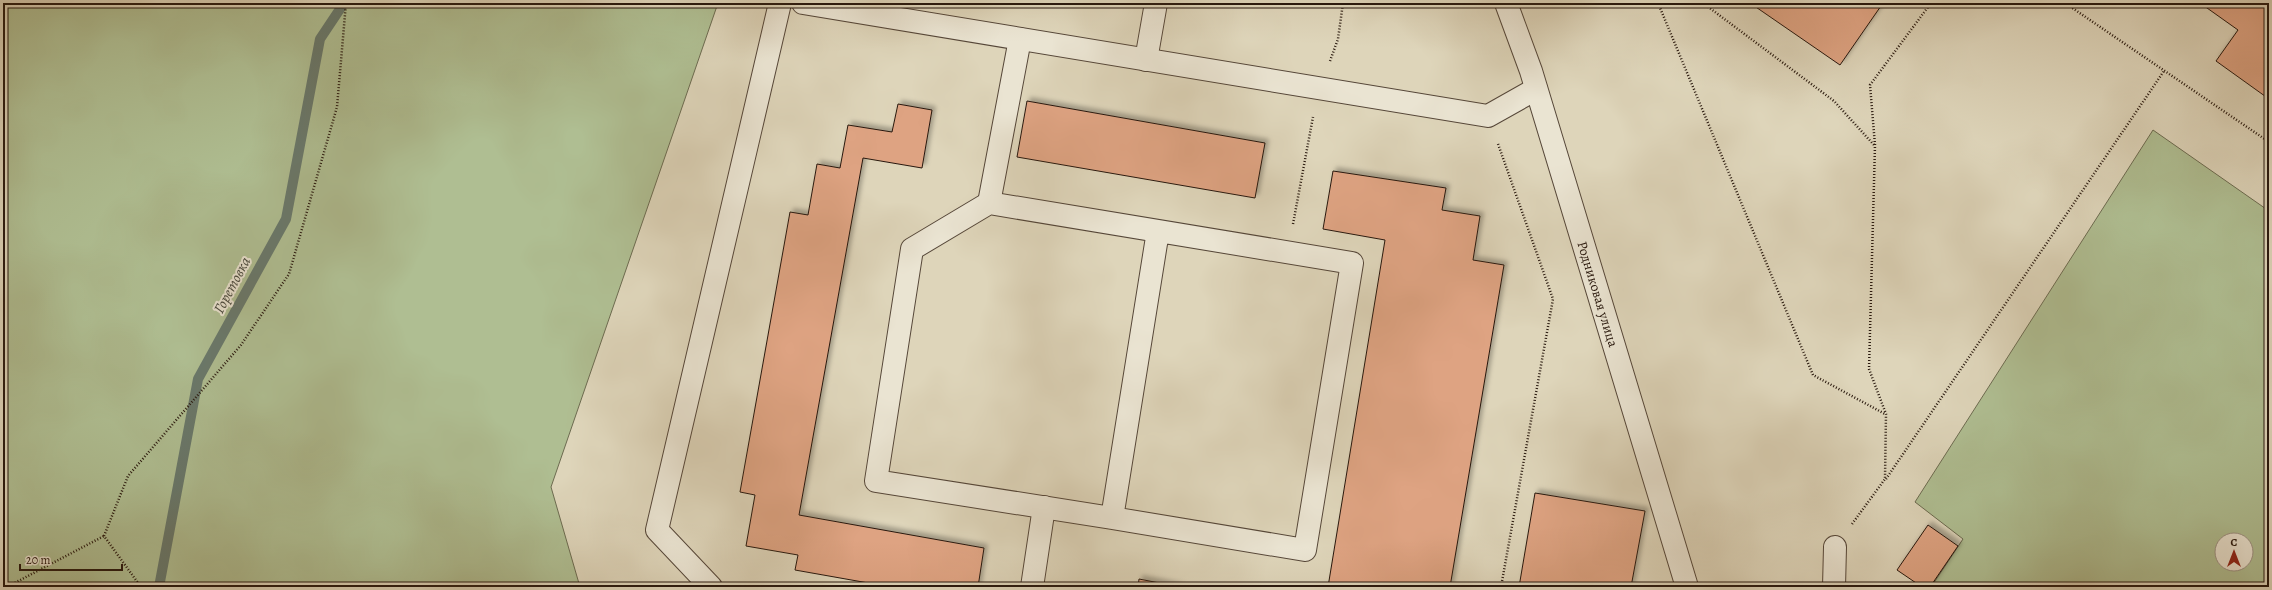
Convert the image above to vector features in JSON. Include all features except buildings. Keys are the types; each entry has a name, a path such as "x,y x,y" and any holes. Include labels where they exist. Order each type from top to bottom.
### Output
{"street":[{"path":"711,587 657,530 780,3"},
{"path":"803,3 1488,116 1536,89"},
{"path":"1146,60 1156,3"},
{"name":"Родниковая улица","path":"1506,3 1536,89 1687,587"},
{"path":"990,203 1020,39"},
{"path":"990,203 1352,262 1305,550 876,481 912,249 990,203"},
{"path":"1112,518 1158,231"},
{"path":"1032,587 1044,507"},
{"path":"1834,587 1835,547"}],"path":[{"path":"7,587 104,536 128,476 241,345 289,274 337,107 346,3"},
{"path":"1288,252 1319,88 1338,39 1343,3"},
{"path":"1658,3 1812,375 1886,414"},
{"path":"1703,3 1834,101 1875,145"},
{"path":"1885,480 1886,414 1869,369 1875,145 1870,85 1930,3"},
{"path":"2065,3 2269,142"},
{"path":"1835,547 1885,480 2164,71"},
{"path":"1488,116 1553,299 1501,587"},
{"path":"104,536 141,587"}],"green space":[{"path":"3,3 718,3 551,487 580,587 182,587 168,583 166,587 3,587"},
{"path":"2153,130 2269,211 2269,587 1931,587 1963,539 1915,502"}],"waterway":[{"name":"Горетовка","path":"159,587 198,379 286,219 320,39 344,3"}]}
